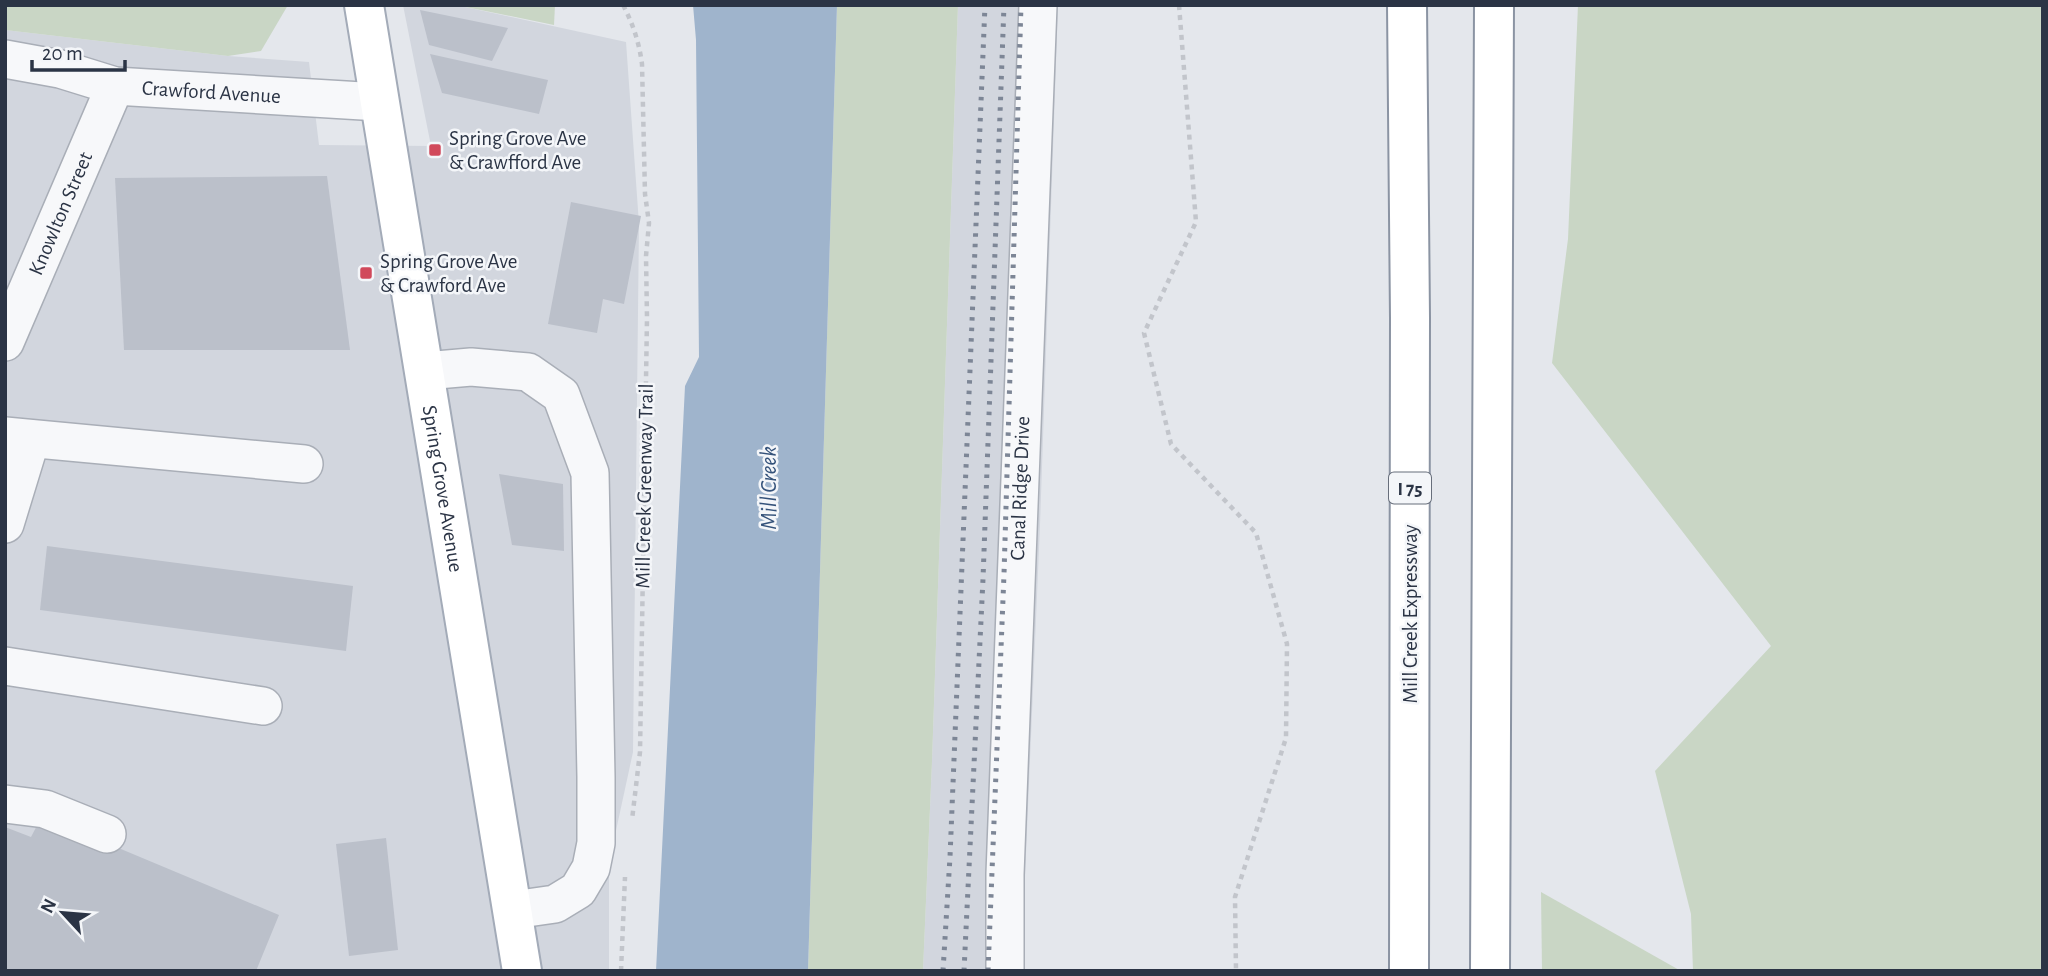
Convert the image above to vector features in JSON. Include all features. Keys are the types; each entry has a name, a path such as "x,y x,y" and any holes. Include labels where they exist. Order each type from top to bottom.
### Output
{"main road":[{"name":"Spring Grove Avenue","path":"363,5 522,971"},
{"name":"Mill Creek Expressway","path":"1407,5 1410,318 1409,971"},
{"path":"1490,971 1494,5"}],"street":[{"name":"Canal Ridge Drive","path":"1004,971 1004,874 1038,5"},
{"name":"Crawford Avenue","path":"5,58 60,69 115,86 379,103"},
{"name":"Knowlton Street","path":"5,342 115,86"},
{"path":"425,371 471,366 528,372 561,395 590,473 596,843 591,868 578,890 555,904 513,910"},
{"path":"5,524 18,438 304,464"},
{"path":"5,666 263,706"},
{"path":"5,804 45,809 107,834"}],"path":[{"name":"Mill Creek Greenway Trail","path":"623,5 637,37 642,64 645,194 649,223 646,256 640,752 632,824"},
{"path":"1179,5 1195,222 1144,333 1171,444 1256,533 1287,644 1286,738 1235,897 1236,971"},
{"path":"621,971 627,865"}],"shaded area":[{"path":"403,5 456,5 626,42 639,224 633,752 609,863 609,971 5,971 5,30 228,56 309,62 319,145 431,146"},
{"path":"958,5 1058,5 1021,971 923,971"}],"green space":[{"path":"5,5 288,5 261,51 228,56 5,30"},
{"path":"456,5 555,5 554,25"},
{"path":"837,5 958,5 923,971 808,971"},
{"path":"1578,5 2043,5 2043,971 1693,971 1691,914 1655,771 1771,646 1552,363 1568,239"},
{"path":"1541,892 1681,971 1542,971"}],"water":[{"name":"Mill Creek","path":"693,5 837,5 808,971 656,971 685,386 699,357 696,40"}],"building":[{"path":"420,10 508,28 492,61 429,45"},
{"path":"430,54 548,80 539,114 442,93"},
{"path":"327,176 350,350 124,350 115,178"},
{"path":"571,202 641,216 624,304 603,299 597,333 548,324"},
{"path":"499,474 563,484 564,551 512,545"},
{"path":"47,546 353,586 346,651 40,610"},
{"path":"42,816 279,915 256,971 5,971 5,827 31,837"},
{"path":"386,838 398,950 349,956 336,844"}],"railway":[{"path":"943,971 985,5"},
{"path":"964,971 983,579 1004,5"},
{"path":"988,971 1004,574 1021,5"}],"place":[{"name":"Spring Grove Ave & Crawfford Ave","path":"435,150"},
{"name":"Spring Grove Ave & Crawford Ave","path":"366,273"}]}
